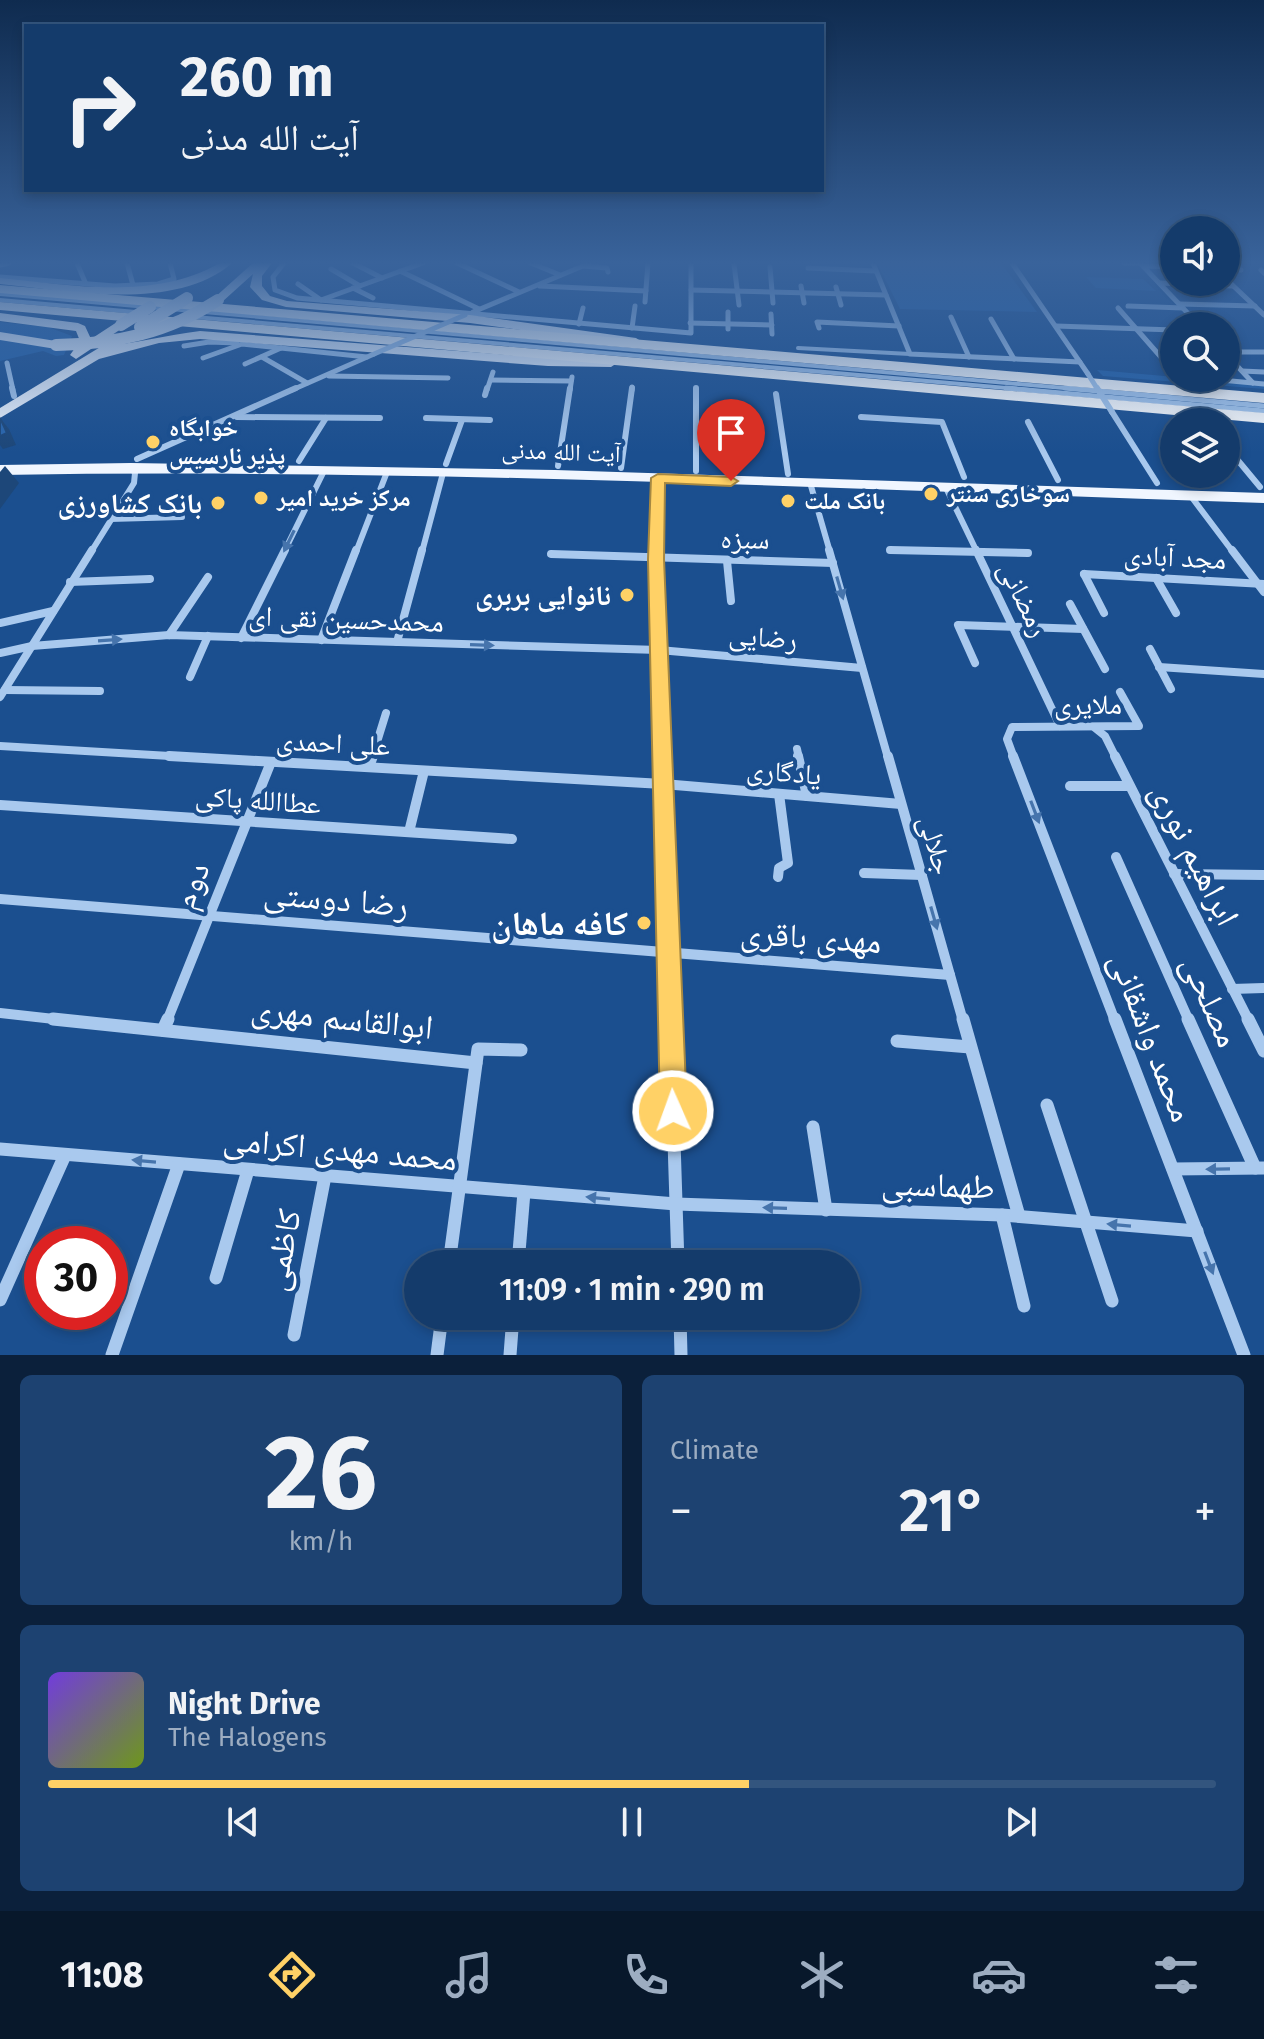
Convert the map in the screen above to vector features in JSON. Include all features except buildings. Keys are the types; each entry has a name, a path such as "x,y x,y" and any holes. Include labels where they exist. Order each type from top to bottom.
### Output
{"highway":[{"path":"220,326 1264,418"},
{"path":"415,326 1264,398"}],"main road":[{"path":"75,326 81,329 86,341 75,357"},
{"path":"0,405 119,326"},
{"path":"0,414 141,326"},
{"path":"0,336 56,345 89,345 138,337 170,326"},
{"path":"520,326 644,344"},
{"path":"95,356 159,339 200,335 548,362 621,363"},
{"name":"آیت الله مدنی","path":"0,458 387,472 558,466 1058,480 1160,489 1190,495 1263,491"},
{"name":"آیت الله مدنی","path":"0,470 299,461 811,486 947,490 1263,491"},
{"path":"0,478 50,468"}],"street":[{"path":"2,694 134,483 134,464 307,383 439,326"},
{"path":"609,326 691,333 690,326"},
{"path":"772,326 772,334"},
{"path":"899,326 910,354 1080,362"},
{"path":"955,326 969,357"},
{"path":"995,326 1014,359"},
{"path":"1056,326 1160,489"},
{"path":"1062,326 1160,330"},
{"path":"1133,326 1160,354"},
{"path":"184,346 209,342 371,355"},
{"path":"203,358 242,344"},
{"path":"245,364 282,348"},
{"path":"1240,353 1264,352"},
{"path":"262,357 307,383"},
{"path":"7,363 14,396"},
{"path":"1240,369 1264,372"},
{"path":"1240,369 1254,383"},
{"path":"485,395 493,372"},
{"path":"324,376 448,378"},
{"path":"491,380 572,379 558,466"},
{"path":"1240,382 1264,384"},
{"path":"621,468 632,387"},
{"path":"696,388 696,471"},
{"path":"776,394 788,474"},
{"path":"232,417 380,418"},
{"path":"861,417 942,422 964,477"},
{"path":"299,461 326,418"},
{"path":"426,418 490,420"},
{"path":"397,642 445,468 462,420"},
{"path":"1028,422 1058,480"},
{"path":"1240,463 1263,491"},
{"path":"241,638 324,471"},
{"path":"321,640 387,472"},
{"path":"658,478 656,559 678,1250"},
{"name":"جلالی","path":"811,486 1019,1216"},
{"name":"رمضانی","path":"947,490 1060,726"},
{"path":"1190,495 1261,584 1264,592"},
{"path":"110,519 182,517"},
{"path":"890,550 1028,553"},
{"name":"سبزه","path":"551,554 833,563"},
{"path":"727,561 731,601"},
{"name":"مجد آبادی","path":"1104,613 1084,574 1261,584"},
{"path":"169,635 208,577"},
{"path":"1156,578 1176,613"},
{"path":"70,582 150,579"},
{"path":"1070,604 1105,669"},
{"path":"0,623 53,611"},
{"path":"975,663 958,625 1083,629"},
{"name":"محمدحسین نقی ای","path":"0,653 32,646 169,635 659,650"},
{"path":"190,677 208,636"},
{"path":"1150,649 1171,689"},
{"name":"رضایی","path":"659,650 862,668"},
{"path":"1159,667 1264,674"},
{"path":"2,694 100,691"},
{"name":"ملایری","path":"1007,739 1012,727 1139,726 1120,692"},
{"path":"369,767 386,713"},
{"name":"ابراهیم نوری","path":"1094,728 1105,736 1264,1051"},
{"name":"محمد واشقانی","path":"1007,739 1244,1355"},
{"name":"علی احمدی","path":"0,746 663,784"},
{"path":"797,749 807,796"},
{"name":"دوم","path":"163,1030 271,762"},
{"path":"409,832 424,771"},
{"name":"یادگاری","path":"663,784 901,804"},
{"path":"1070,786 1129,786"},
{"path":"778,877 779,868 788,863 779,794"},
{"name":"عطاالله پاکی","path":"0,805 512,839"},
{"name":"مصلحی","path":"1116,857 1260,1168"},
{"path":"864,873 922,875"},
{"path":"1174,874 1264,875"},
{"name":"رضا دوستی","path":"0,899 668,955"},
{"name":"مهدی باقری","path":"668,955 950,975"},
{"path":"1232,989 1264,988"},
{"name":"ابوالقاسم مهری","path":"0,1013 476,1063"},
{"path":"897,1041 970,1047"},
{"path":"451,1250 478,1049 521,1050"},
{"path":"1047,1105 1112,1301"},
{"path":"813,1127 826,1210"},
{"name":"محمد مهدی اکرامی","path":"0,1149 676,1204"},
{"path":"0,1300 65,1155"},
{"path":"112,1355 179,1164"},
{"path":"1173,1169 1260,1168"},
{"path":"216,1278 248,1170"},
{"name":"کاظمی","path":"294,1335 325,1176"},
{"path":"519,1250 524,1192"},
{"name":"طهماسبی","path":"676,1204 1002,1215 1197,1231"},
{"path":"1002,1215 1024,1306"},
{"path":"437,1355 440,1330"},
{"path":"510,1355 512,1330"},
{"path":"680,1330 681,1355"}],"lane":[{"path":"357,326 1264,408"},
{"path":"798,348 910,354"}],"shaded area":[{"path":"0,326 48,327 72,336 64,355 56,356 43,351 0,361"},
{"path":"1097,370 1160,376 1160,381 1103,376"},
{"path":"1240,383 1264,385 1264,389 1240,387"}],"place":[{"name":"خوابگاه پذیر نارسیس","path":"153,442"},
{"name":"سوخاری سنتر","path":"931,494"},
{"name":"مرکز خرید امیر","path":"261,498"},
{"name":"بانک ملت","path":"788,501"},
{"name":"بانک کشاورزی","path":"218,503"},
{"name":"نانوایی بربری","path":"627,595"},
{"name":"کافه ماهان","path":"644,923"}],"route":[{"path":"673,1111 656,559 658,478 731,481"}]}
